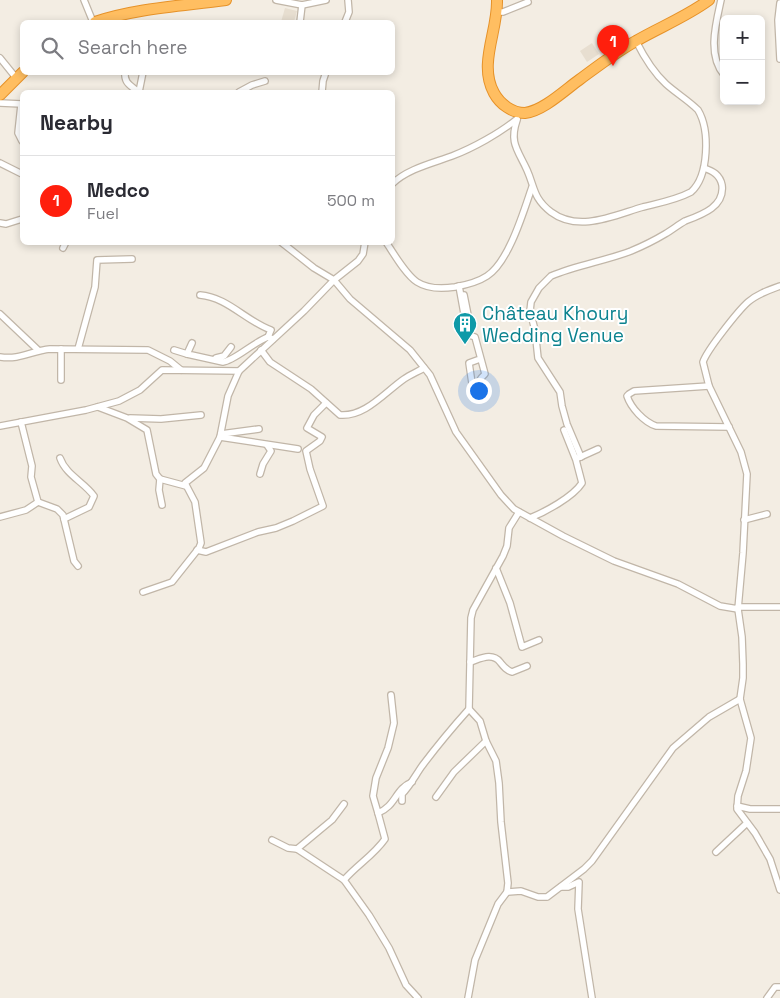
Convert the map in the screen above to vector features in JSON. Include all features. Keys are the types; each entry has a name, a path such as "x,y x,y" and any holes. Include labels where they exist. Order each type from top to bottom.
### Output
{"highway":[{"path":"102,20 156,9 226,0"},
{"path":"496,0 497,12 488,56 489,80 498,100 518,116 541,106 636,41 691,12 709,0"},
{"path":"0,95 20,76"}],"street":[{"path":"84,0 93,20"},
{"path":"276,0 302,5 326,0"},
{"path":"346,20 349,12 348,0"},
{"path":"720,0 715,22 714,43 716,58 720,67"},
{"path":"497,12 504,12 528,2"},
{"path":"780,3 778,20 780,58"},
{"path":"300,20 302,5"},
{"path":"518,116 513,130 514,144 538,199 556,215 575,222 605,219 691,192 698,184 704,168 706,139 701,114 655,72 645,60 636,41"},
{"path":"0,58 20,76"},
{"path":"125,75 126,83 135,90"},
{"path":"138,90 141,75"},
{"path":"322,90 325,75"},
{"path":"243,90 265,81"},
{"path":"0,102 20,104"},
{"path":"395,182 481,141 518,116"},
{"path":"20,118 18,133 20,137"},
{"path":"0,163 20,173"},
{"path":"530,518 541,513 580,486 583,479 579,458 562,406 560,392 537,353 535,330 530,311 531,302 543,282 551,276 631,251 714,207 722,195 721,180 714,172 704,168"},
{"path":"388,245 416,282 431,287 447,288 469,284 488,276 500,261 524,214 532,187"},
{"path":"0,223 6,224 20,220"},
{"path":"285,245 314,268 334,280 350,299 410,350 430,375 460,438 502,495 518,512 614,561 678,584 720,606 738,608 780,607"},
{"path":"143,592 169,584 201,543 194,502 186,486 186,481 204,468 221,436 228,396 239,370 334,280 358,261 363,254 364,245"},
{"path":"78,349 96,287 97,260 132,259"},
{"path":"469,284 462,290 470,325"},
{"path":"459,286 467,330 469,335 475,337 485,374 480,378 473,390 469,363 480,359"},
{"path":"780,286 747,303 710,347 703,362 708,386 741,452 746,472 738,608 743,664 740,698 751,738 746,771 738,796 737,806 738,811 770,859 780,890"},
{"path":"200,295 217,299 260,326 271,330 271,338"},
{"path":"0,314 38,350"},
{"path":"174,350 228,361 257,342 271,338"},
{"path":"187,354 192,343"},
{"path":"216,360 216,358 224,356 231,347"},
{"path":"61,349 61,380"},
{"path":"0,357 16,358 26,356 38,350 148,350 170,361 183,371"},
{"path":"261,350 270,362 301,382 340,415 354,414 363,410 404,379 424,368"},
{"path":"0,426 119,401 140,390 162,370 239,370"},
{"path":"708,386 634,391 627,396 633,407 649,423 656,426 729,428"},
{"path":"197,550 206,552 235,542 258,532 293,521 323,506 307,461 306,451 320,441 322,437 307,428 314,415 326,403"},
{"path":"97,407 127,418 147,430 156,474 160,479 186,486"},
{"path":"127,418 174,418 201,415"},
{"path":"21,422 32,466 32,477 38,502"},
{"path":"221,436 259,429"},
{"path":"564,430 579,458"},
{"path":"221,436 298,449"},
{"path":"260,474 263,464 271,451 267,445"},
{"path":"579,458 598,450"},
{"path":"60,458 64,467 94,496 89,507 64,519"},
{"path":"160,479 159,490 162,505"},
{"path":"0,516 26,510 38,502"},
{"path":"38,502 63,514 74,561 78,566"},
{"path":"402,801 402,794 448,731 469,709 472,614 507,546 510,528 518,512"},
{"path":"744,520 767,514"},
{"path":"496,568 510,603 522,647 539,640"},
{"path":"470,662 492,656 497,658 506,670 512,672 527,666"},
{"path":"344,880 356,867 376,851 385,839 373,796 376,778 388,748 394,723 391,695"},
{"path":"507,892 521,891 544,897 549,896 561,887 592,861 673,748 709,717 740,698"},
{"path":"468,998 475,960 498,904 507,892 508,883 496,761 486,741 480,721 469,709"},
{"path":"436,797 454,772 486,741"},
{"path":"378,812 387,809 400,790 412,782"},
{"path":"297,849 332,820 344,804"},
{"path":"737,806 750,809 780,810"},
{"path":"716,852 747,822"},
{"path":"272,840 288,848 297,849 344,880 369,915 389,948 406,985 418,998"},
{"path":"561,887 579,882 578,908 592,998"},
{"path":"767,998 775,988 780,987"}],"shaded area":[{"path":"285,8 297,11 295,20 282,20"},
{"path":"592,43 599,54 587,62 580,51"}],"place":[{"name":"Medco","path":"613,66"},
{"name":"Château Khoury Wedding Venue","path":"465,345"}]}
